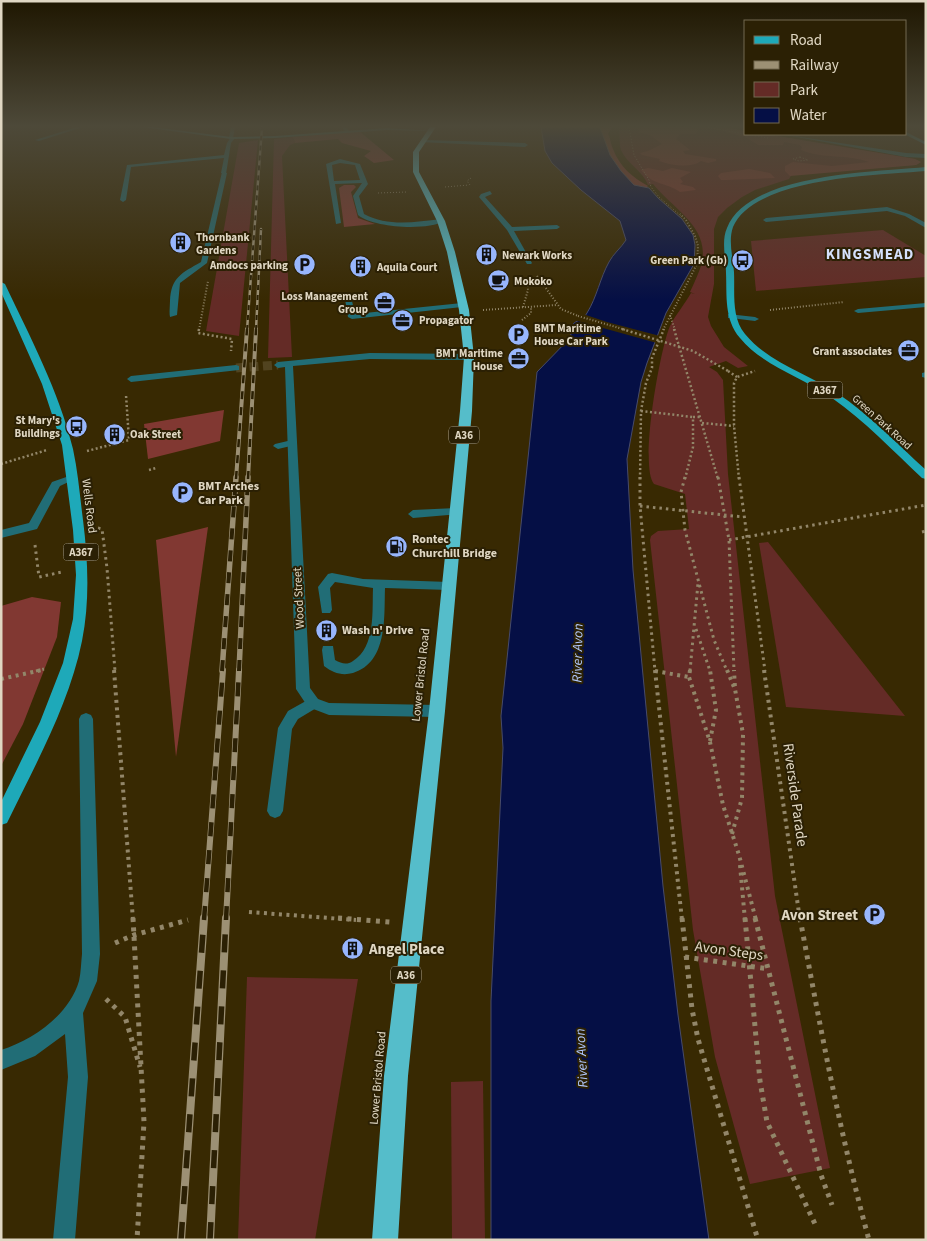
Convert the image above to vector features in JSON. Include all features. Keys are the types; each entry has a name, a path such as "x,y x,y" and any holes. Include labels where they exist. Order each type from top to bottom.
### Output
{"highway":[{"name":"Lower Bristol Road","path":"384,1240 396,1076 437,711 466,410 469,357 463,308 451,252 441,221 423,185"}],"main road":[{"path":"731,316 728,244 730,227 736,216 752,203 773,192 799,185"},
{"name":"Wells Road","path":"1,284 41,372 67,444 82,567 80,609 70,662 40,738 1,818"},
{"name":"Green Park Road","path":"731,316 736,328 752,345 773,362 814,383 849,406 926,476"}],"street":[{"path":"123,200 126,185"},
{"path":"173,315 175,283 180,277 204,263 221,185"},
{"path":"332,185 338,223"},
{"path":"364,185 356,196 361,215 366,219 390,225 441,221"},
{"path":"490,193 482,197 510,229 529,263"},
{"path":"766,220 887,209 902,213 926,226"},
{"path":"774,213 781,218"},
{"path":"510,229 558,227"},
{"path":"348,301 352,317 463,308"},
{"path":"858,312 926,305"},
{"path":"731,316 755,319"},
{"name":"Wood Street","path":"313,703 303,689 292,444 284,365 370,356 469,357"},
{"path":"131,379 233,368"},
{"path":"278,446 292,444"},
{"path":"1,534 34,526 56,484 72,478"},
{"path":"413,514 456,512"},
{"path":"326,610 324,587 332,577 362,583 449,586"},
{"path":"328,650 329,662 336,668 344,670 355,667 365,661 374,644 379,583"},
{"path":"275,810 285,728 294,715 313,703 329,709 437,711"},
{"path":"1,1060 16,1056 51,1036 74,1010 88,982 91,954 86,719"},
{"path":"64,1240 78,1077 74,1010"}],"path":[{"path":"650,185 659,197 686,220 698,246 697,264 670,314 652,358 652,368 646,383 641,411 640,506 655,671 685,957 698,1039 758,1240"},
{"path":"448,187 452,186"},
{"path":"372,192 384,194 410,192"},
{"path":"205,259 212,261 198,333 232,339 233,368"},
{"path":"408,268 431,271"},
{"path":"523,308 528,290 526,272"},
{"path":"535,273 561,309 578,316 685,347 715,361 737,377 762,368"},
{"path":"463,308 557,306"},
{"path":"522,320 530,313 531,307"},
{"path":"670,314 716,469 726,515 729,540 734,689 743,734 742,798 732,834"},
{"name":"Riverside Parade","path":"737,377 734,383 734,426 743,518 798,903 817,1010 856,1192 869,1240"},
{"path":"93,449 129,440 125,386 131,379"},
{"path":"641,411 700,417"},
{"path":"692,417 693,447 681,492 685,511 685,530 714,640 734,689"},
{"path":"702,423 734,426"},
{"path":"1,464 67,444"},
{"path":"148,470 156,468"},
{"path":"640,506 743,518"},
{"path":"729,540 926,506"},
{"path":"78,523 102,529 134,935 144,1122 137,1240"},
{"path":"34,526 39,577 82,567"},
{"path":"698,583 689,677 710,742 724,806 769,969 821,1175 832,1206"},
{"path":"695,628 710,669 716,710 710,742"},
{"path":"655,671 689,677"},
{"path":"1,679 32,672"},
{"path":"739,855 751,966 760,1081 768,1122 815,1224"},
{"path":"249,912 393,922"},
{"path":"91,954 134,935 188,920"},
{"name":"Avon Steps","path":"685,957 769,969"},
{"path":"88,982 125,1017 141,1073"}],"green space":[{"path":"232,185 254,185 239,336 206,331"},
{"path":"273,185 283,185 292,357 268,358"},
{"path":"654,185 771,185 742,197 718,217 714,229 714,284 708,317 711,326 724,347 748,366 738,368 726,361 709,367 717,372 723,380 728,474 775,896 830,1168 750,1184 715,1057 693,930 650,540 651,536 658,531 689,529 685,494 654,484 650,473 650,433 661,358 666,339 675,317 691,293 695,294 690,292 701,266 703,253 701,241 689,220"},
{"path":"883,230 926,256 926,277 756,291 751,241"},
{"path":"768,542 905,716 786,707 759,543"},
{"path":"247,977 358,979 315,1240 238,1240"},
{"path":"483,1081 485,1240 452,1240 451,1082"}],"shaded area":[{"path":"344,185 354,185 356,187 351,192 358,218 375,224 344,227 339,188"},
{"path":"631,185 648,186 645,189 634,188"},
{"path":"665,185 684,185 693,187 696,190 680,192"},
{"path":"224,410 220,441 148,459 144,424"},
{"path":"208,527 176,757 156,540"},
{"path":"32,597 61,602 57,637 23,724 1,766 1,606"}],"water":[{"name":"River Avon","path":"576,185 634,185 649,188 682,219 693,235 695,245 694,264 666,313 647,363 641,382 627,459 633,570 663,886 678,1015 709,1240 491,1240 491,1001 503,748 501,716 537,372 571,337 573,324 587,313 609,262 626,240 620,221"}],"pier":[{"path":"583,314 660,336 657,343 574,320"}],"tunnel":[{"path":"236,368 278,365"}],"railway":[{"path":"247,330 258,185"},
{"path":"256,330 261,229"},
{"path":"236,479 247,329"},
{"path":"248,479 256,329"},
{"path":"222,671 236,477"},
{"path":"239,671 248,477"},
{"path":"204,920 223,670"},
{"path":"226,920 239,670"},
{"path":"181,1240 204,918"},
{"path":"210,1240 226,918"}],"place":[{"name":"Thornbank Gardens","path":"180,243"},
{"name":"Newark Works","path":"486,255"},
{"name":"Green Park (Gb)","path":"743,260"},
{"name":"Amdocs parking","path":"304,265"},
{"name":"Aquila Court","path":"361,267"},
{"name":"Mokoko","path":"498,281"},
{"name":"Loss Management Group","path":"384,302"},
{"name":"Propagator","path":"403,320"},
{"name":"BMT Maritime House Car Park","path":"518,334"},
{"name":"Grant associates","path":"908,351"},
{"name":"BMT Maritime House","path":"519,359"},
{"name":"St Mary's Buildings","path":"76,426"},
{"name":"Oak Street","path":"114,434"},
{"name":"BMT Arches Car Park","path":"182,493"},
{"name":"Rontec Churchill Bridge","path":"396,546"},
{"name":"Wash n' Drive","path":"326,630"},
{"name":"Avon Street","path":"874,915"},
{"name":"Angel Place","path":"353,949"}],"district":[{"name":"KINGSMEAD","path":"870,254"}]}
